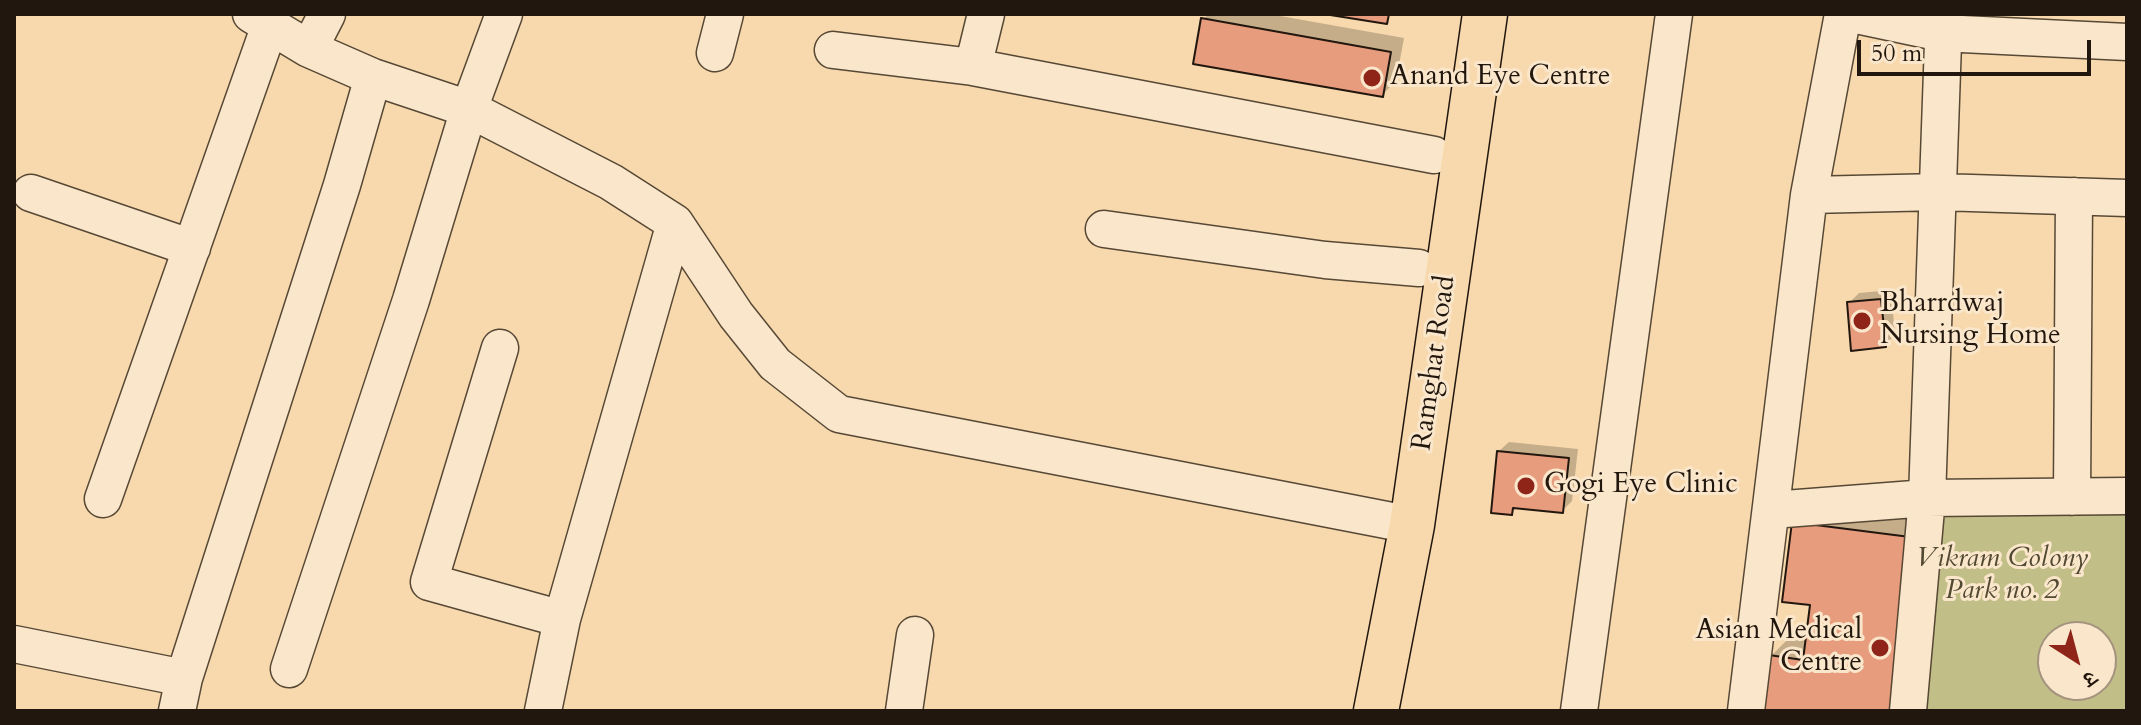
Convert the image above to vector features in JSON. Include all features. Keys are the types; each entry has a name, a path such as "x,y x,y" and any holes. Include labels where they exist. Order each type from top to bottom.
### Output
{"main road":[{"name":"Ramghat Road","path":"1376,711 1419,268 1457,14"},
{"name":"Ramghat Road","path":"1350,711 1396,522 1485,14"}],"street":[{"path":"309,49 327,14"},
{"path":"289,669 411,300 469,109 504,14"},
{"path":"715,53 725,14"},
{"path":"973,67 986,14"},
{"path":"1579,711 1674,14"},
{"path":"1746,711 1809,195 1843,14"},
{"path":"1851,14 2127,42"},
{"path":"103,499 192,248 261,20 309,49 373,77 469,109 611,182 675,223 736,315 775,364 839,414 1396,522"},
{"path":"1908,711 1927,498 1940,192 1943,23"},
{"path":"833,50 973,67 1434,155"},
{"path":"14,644 180,695 342,185 373,77"},
{"path":"1809,195 1940,192 2127,198"},
{"path":"31,193 192,248"},
{"path":"2072,497 2074,196"},
{"path":"543,711 562,619 675,223"},
{"path":"1104,229 1325,260 1419,268"},
{"path":"500,348 429,582 562,619"},
{"path":"1772,510 1927,498 2127,496"},
{"path":"904,711 915,635"}],"green space":[{"name":"Vikram Colony Park no. 2","path":"2127,496 2127,711 1917,711 1927,498"}],"building":[{"path":"1324,14 1389,14 1387,24"},
{"path":"1201,18 1391,52 1383,97 1193,64"},
{"path":"1881,299 1886,347 1851,351 1847,302"},
{"path":"1497,451 1569,458 1563,513 1513,508 1512,515 1491,513"},
{"path":"1792,522 1918,538 1896,711 1762,711 1769,655 1803,660 1810,605 1782,602"}],"place":[{"name":"Anand Eye Centre","path":"1372,78"},
{"name":"Bharrdwaj Nursing Home","path":"1862,321"},
{"name":"Gogi Eye Clinic","path":"1526,486"},
{"name":"Asian Medical Centre","path":"1880,648"}]}
